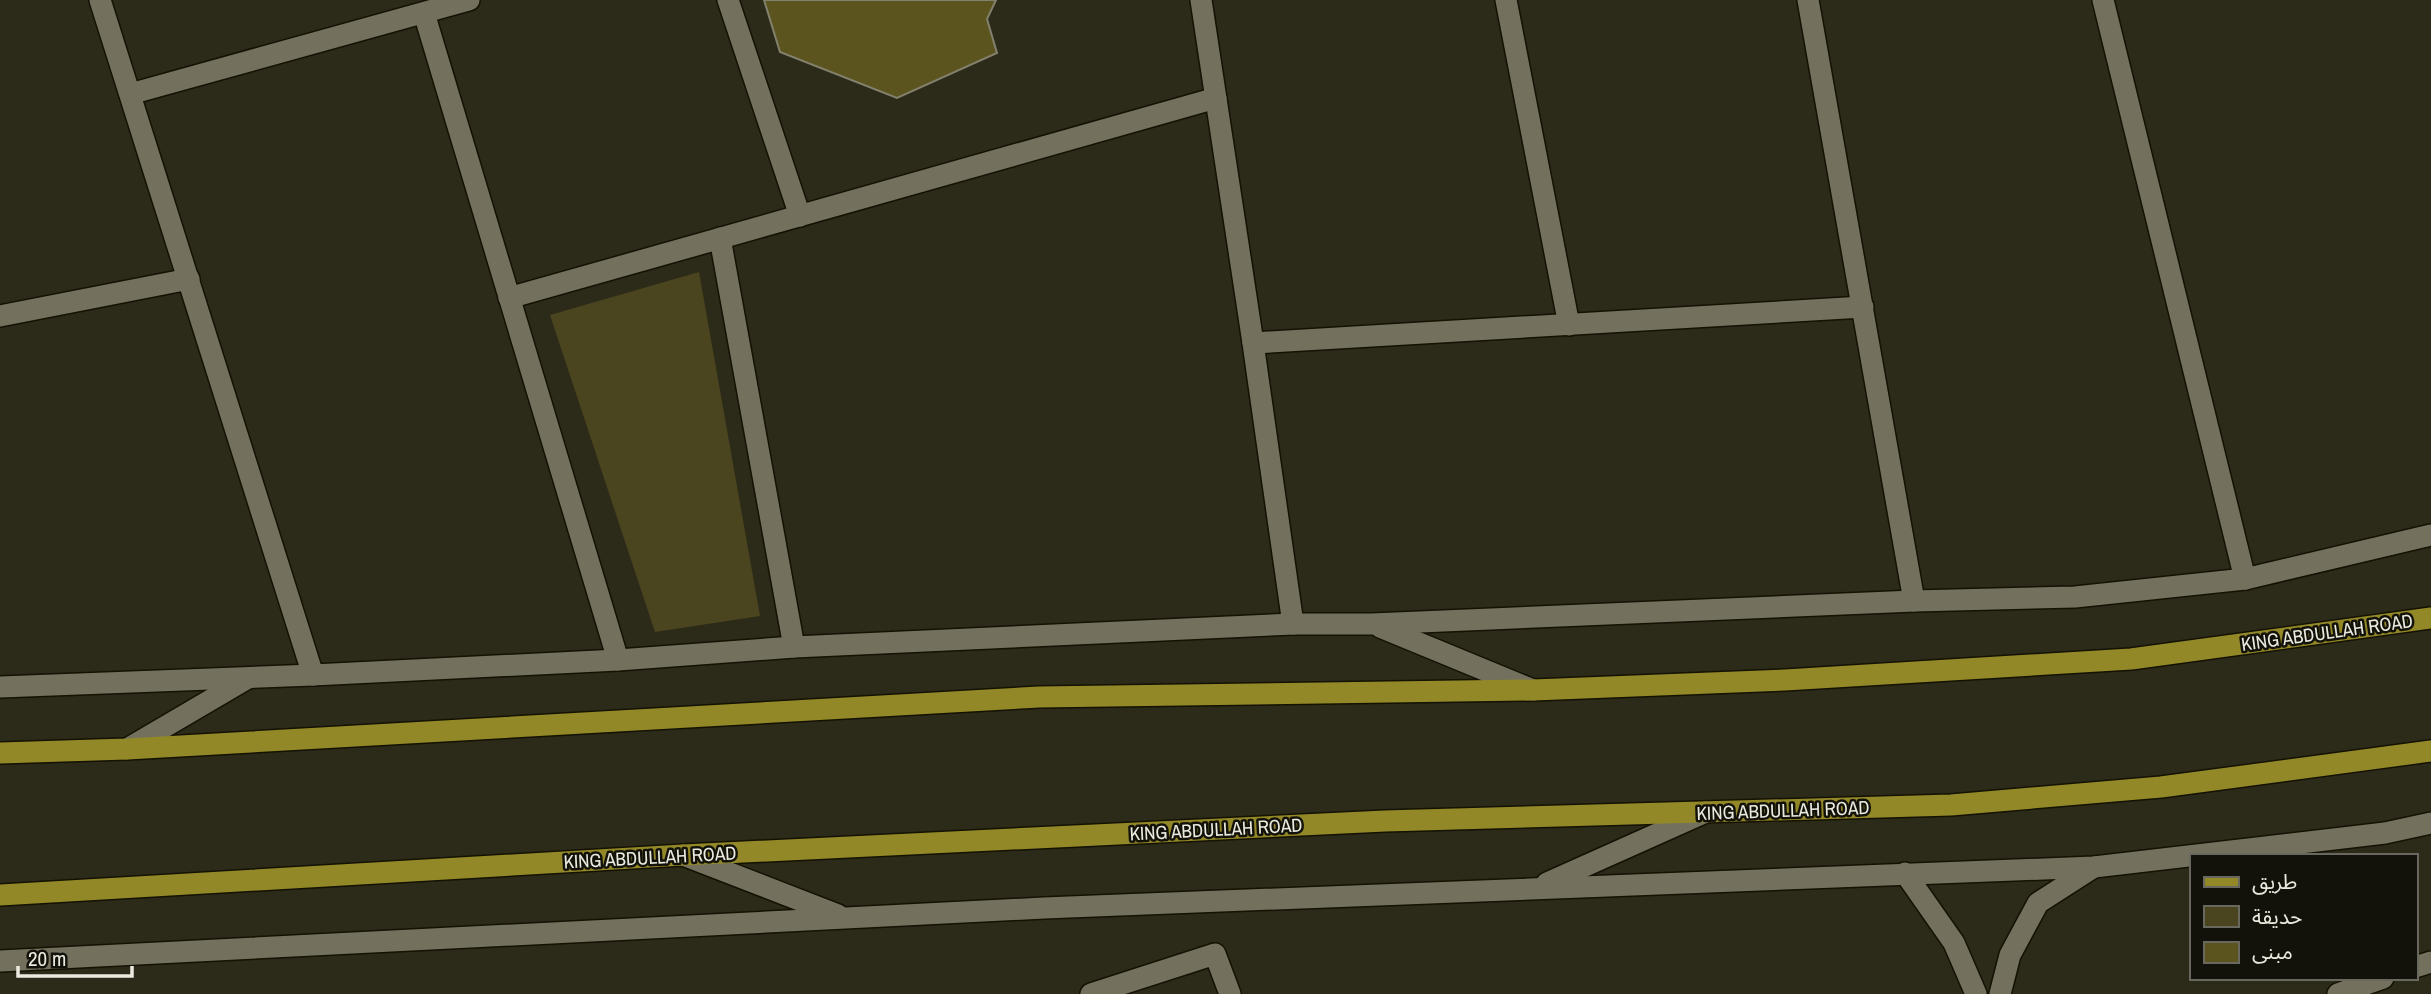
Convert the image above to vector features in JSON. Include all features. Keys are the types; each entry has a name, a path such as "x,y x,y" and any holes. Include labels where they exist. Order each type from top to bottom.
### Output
{"main road":[{"name":"KING ABDULLAH ROAD","path":"0,753 127,749 1039,697 1533,690 1785,680 2131,659 2431,618"},
{"name":"KING ABDULLAH ROAD","path":"0,895 683,855 1385,821 1964,804 2161,787 2431,751"}],"street":[{"path":"100,0 313,676"},
{"path":"130,94 469,0"},
{"path":"728,0 800,216"},
{"path":"1202,0 1293,624"},
{"path":"1506,0 1569,325"},
{"path":"1808,0 1913,601"},
{"path":"2103,0 2245,579"},
{"path":"424,12 618,660"},
{"path":"509,298 1216,98"},
{"path":"720,238 794,647"},
{"path":"0,316 189,279"},
{"path":"1254,343 1863,307"},
{"path":"0,687 313,676 618,660 794,647 1293,624 1372,624 1913,601 2075,597 2245,579 2431,535"},
{"path":"1372,624 1533,690"},
{"path":"127,749 250,677"},
{"path":"1535,888 1706,812"},
{"path":"2205,854 2385,833 2431,823"},
{"path":"683,855 844,918"},
{"path":"0,961 844,918 2094,867 2190,856"},
{"path":"2000,994 2010,955 2038,904 2094,867"},
{"path":"1905,873 1954,943 1976,994"},
{"path":"1091,994 1215,954 1230,994"},
{"path":"2338,994 2377,980"}],"green space":[{"path":"699,272 760,616 655,632 550,315"}],"building":[{"path":"764,0 996,0 987,19 997,53 897,98 780,52"}]}
